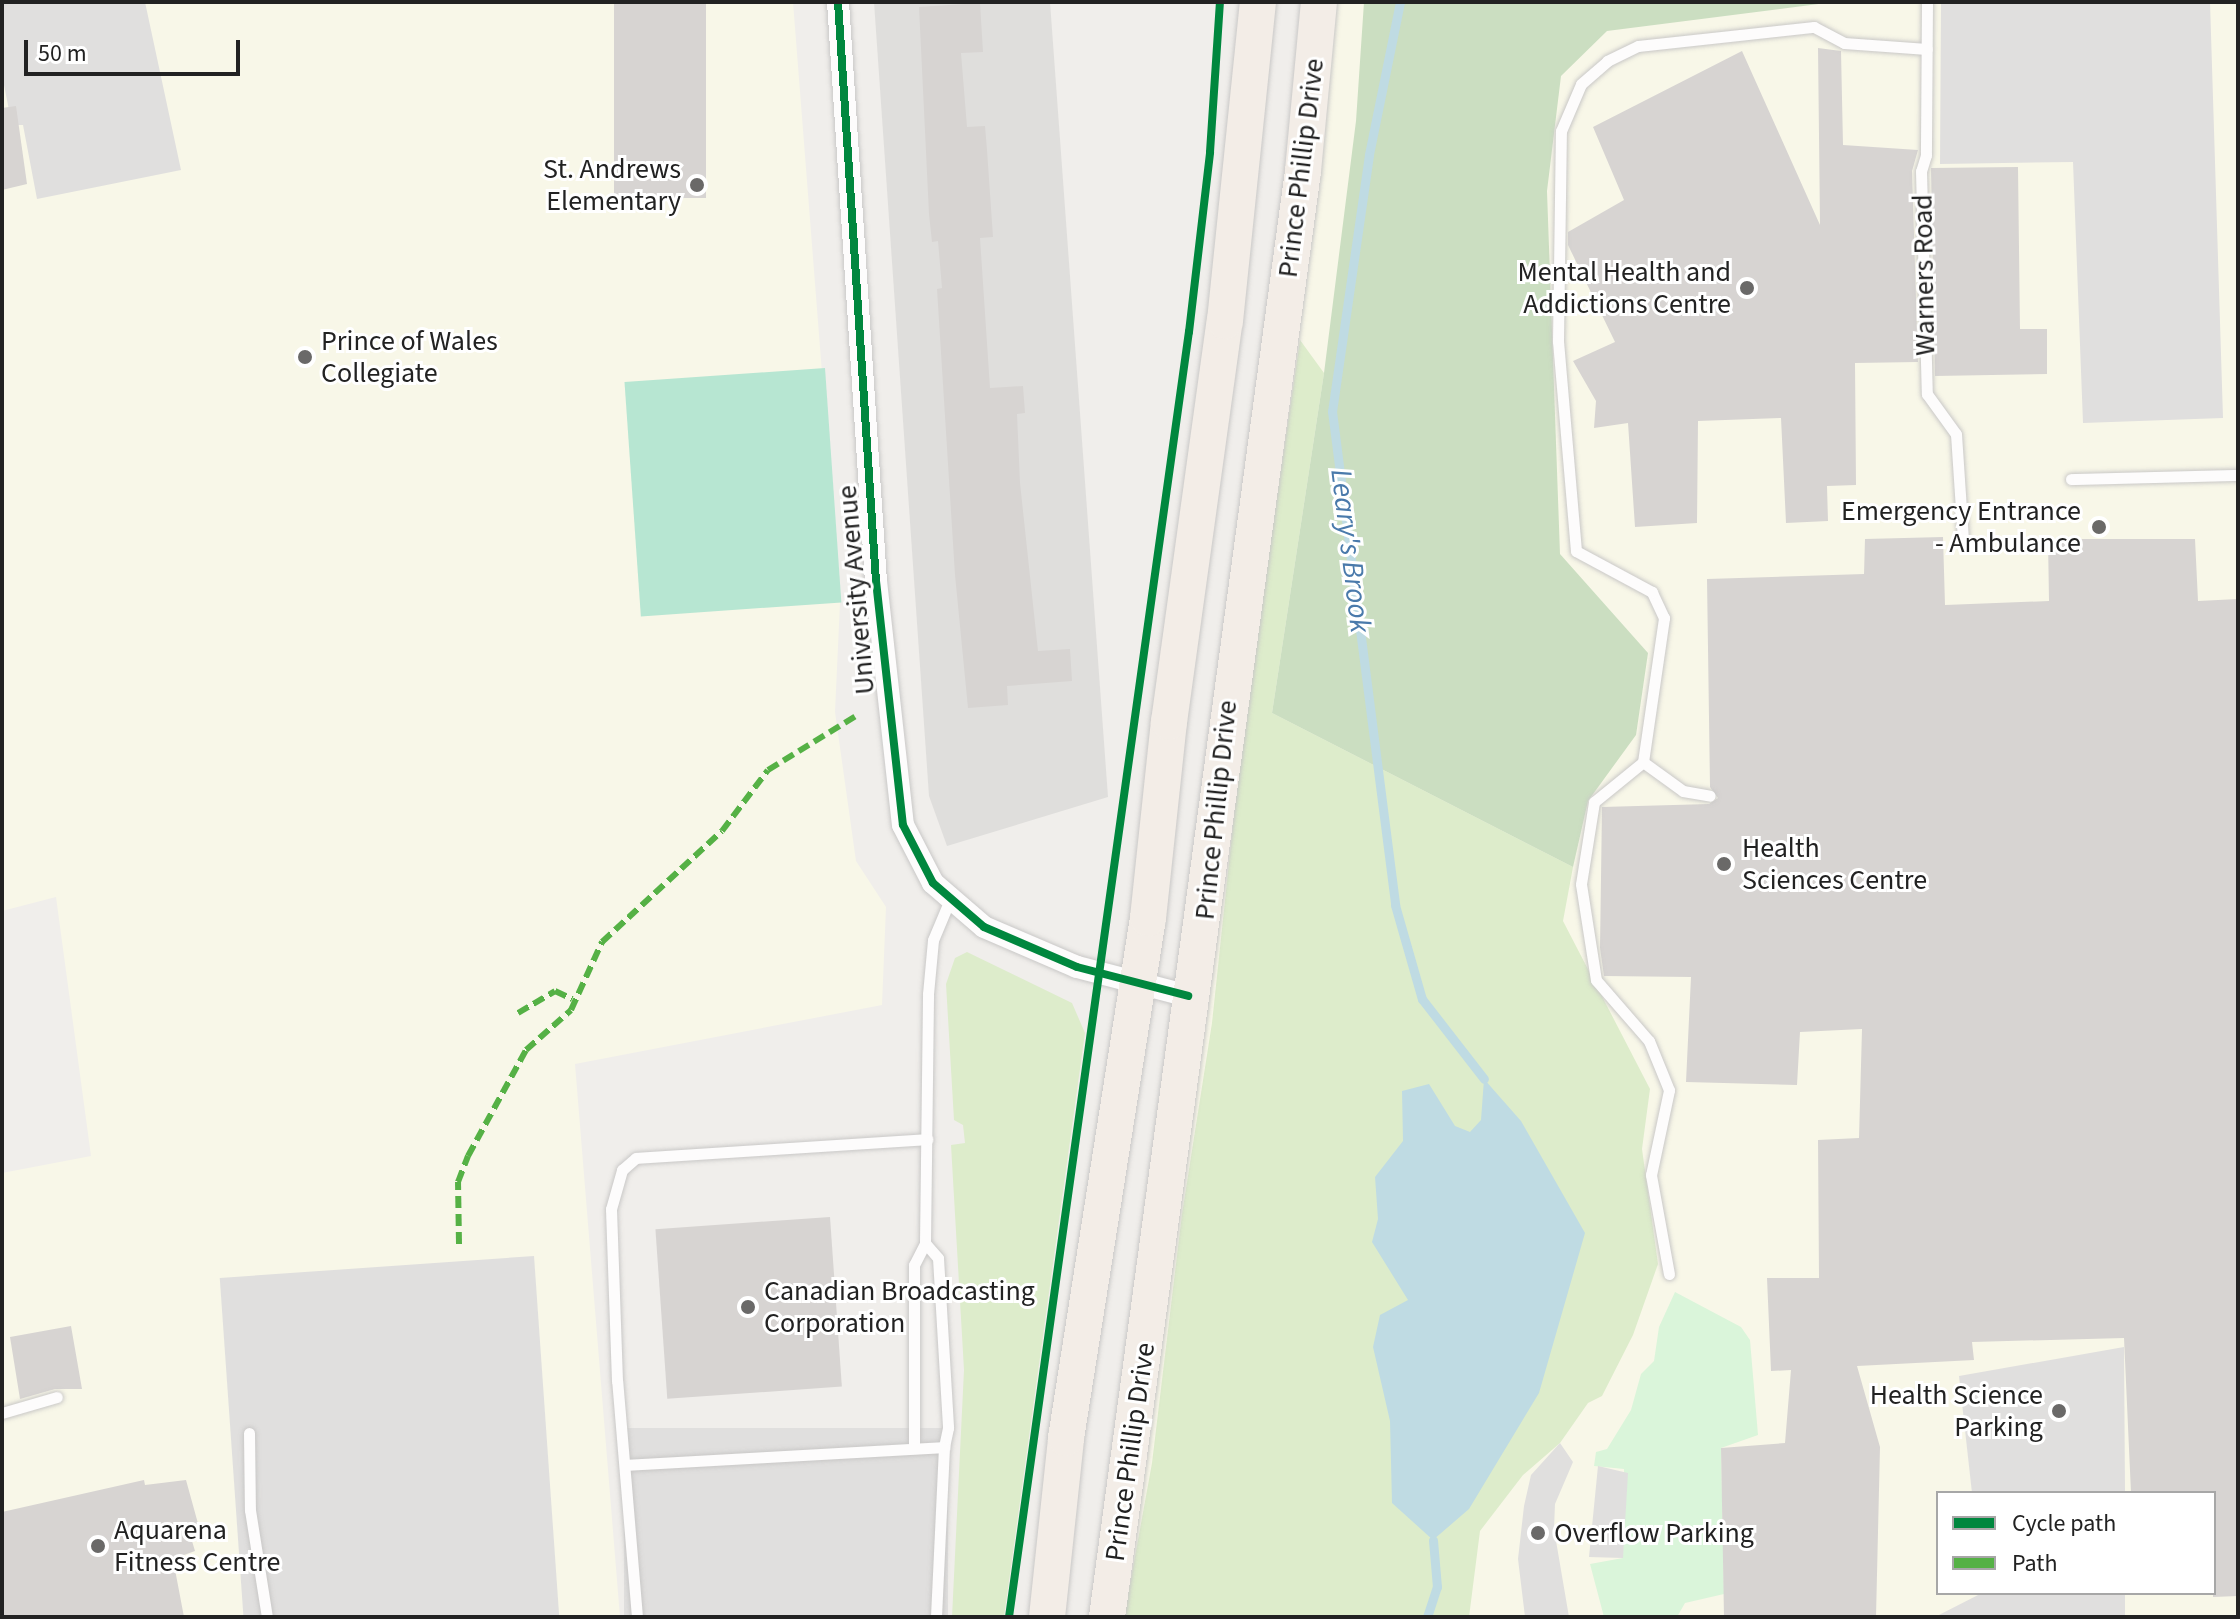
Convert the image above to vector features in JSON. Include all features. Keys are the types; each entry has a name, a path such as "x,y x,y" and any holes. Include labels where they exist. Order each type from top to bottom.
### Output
{"main road":[{"name":"Prince Phillip Drive","path":"1047,1617 1066,1438 1137,985 1225,321 1258,2"},
{"name":"Prince Phillip Drive","path":"1107,1617 1188,996 1203,939 1230,683 1303,171 1319,2"}],"street":[{"name":"University Avenue","path":"838,2 876,581 895,777 903,825 933,883 949,902 1029,950 1137,985 1188,996"}],"lane":[{"name":"Warners Road","path":"1927,2 1926,155 1921,171 1927,394 1956,434 1963,540"},
{"path":"1669,1274 1651,1175 1669,1090 1649,1041 1596,980 1581,884 1594,802 1643,762 1664,618 1652,592 1576,551 1558,341 1561,131 1581,84 1607,61 1638,46 1814,27 1844,43 1927,49"},
{"path":"2071,479 2238,475"},
{"path":"1643,762 1683,791 1710,796"},
{"path":"914,1447 914,1265 925,1243 928,994 933,940 949,902"},
{"path":"637,1617 611,1209 622,1170 636,1158 927,1139"},
{"path":"925,1243 938,1258 948,1428 944,1447 936,1617"},
{"path":"2,1413 57,1397"},
{"path":"249,1433 250,1510 267,1617"},
{"path":"625,1465 944,1447"}],"shaded area":[{"name":"Prince of Wales Collegiate","path":"2,2 793,2 840,603 835,712 856,861 886,907 882,1005 575,1064 620,1617 2,1617 2,1173 91,1156 56,897 2,911"},
{"path":"2,2 145,2 181,170 37,199 23,125 12,125 2,75"},
{"path":"874,2 1050,2 1108,797 947,846 929,796"},
{"name":"Health Sciences Centre","path":"1319,2 2238,2 2238,1617 1107,1617"},
{"path":"1941,2 2210,2 2223,418 2083,423 2073,162 1940,164"},
{"path":"534,1256 559,1615 243,1617 220,1278"},
{"path":"2124,1347 2125,1491 1972,1491 1959,1376"},
{"path":"624,1428 948,1428 948,1617 624,1617"},
{"name":"Overflow Parking","path":"1560,1443 1573,1462 1555,1504 1554,1529 1569,1617 1525,1617 1518,1559 1524,1506 1531,1475"},
{"path":"1598,1466 1628,1473 1623,1558 1589,1557"},
{"path":"1978,1595 2125,1595 2125,1617 1935,1617"}],"green space":[{"path":"1364,2 1834,2 1607,31 1561,76 1547,191 1560,554 1648,653 1636,735 1588,801 1573,867 1272,713 1324,373 1356,121"},
{"path":"1300,340 1324,373 1272,713 1573,867 1563,921 1650,1089 1642,1149 1658,1264 1633,1335 1602,1396 1588,1403 1560,1443 1523,1475 1480,1531 1469,1617 1124,1617 1152,1463 1182,1214 1212,1023 1244,721"},
{"path":"825,368 841,602 641,616 624,382"},
{"path":"967,952 1072,1003 1085,1033 1004,1617 952,1617 964,1370 951,1145 965,1143 963,1125 954,1120 946,984 955,958"},
{"path":"1675,1292 1741,1327 1750,1340 1758,1435 1721,1448 1724,1594 1685,1603 1677,1617 1604,1617 1590,1564 1623,1558 1624,1469 1594,1466 1596,1452 1607,1449 1631,1410 1641,1374 1654,1361 1659,1327"}],"water":[{"path":"1484,1079 1521,1121 1585,1233 1539,1393 1469,1509 1433,1540 1392,1503 1390,1421 1373,1347 1380,1315 1408,1300 1372,1242 1378,1219 1375,1177 1403,1141 1402,1091 1429,1084 1455,1126 1470,1132 1481,1120"}],"building":[{"path":"614,2 706,2 706,198 614,198"},
{"path":"980,3 983,52 961,53 967,127 985,126 993,237 980,238 990,388 1023,386 1025,413 1017,414 1020,483 1038,651 1070,649 1072,681 1007,686 1008,705 968,708 955,575 937,289 942,288 938,241 932,242 929,214 919,7"},
{"name":"Mental Health and Addictions Centre","path":"1818,48 1841,51 1843,145 1918,150 1912,171 1918,362 1855,363 1856,485 1827,486 1828,521 1786,523 1781,418 1698,421 1697,523 1635,527 1628,423 1594,428 1596,401 1573,361 1615,342 1568,245 1568,232 1624,200 1593,127 1742,51 1820,225"},
{"path":"16,106 27,184 2,190 2,108"},
{"path":"2018,167 2020,329 2047,329 2047,374 1935,376 1931,168"},
{"name":"Health Sciences Centre","path":"1943,537 1945,605 2049,601 2048,539 2195,539 2198,601 2238,599 2238,1596 2213,1597 2216,1595 2216,1491 2131,1491 2124,1338 1972,1342 1974,1360 1857,1366 1880,1447 1876,1617 1724,1617 1721,1448 1785,1443 1791,1370 1771,1371 1767,1278 1819,1278 1818,1140 1859,1138 1862,1029 1800,1032 1797,1085 1686,1082 1691,977 1604,976 1600,948 1602,807 1709,804 1718,798 1710,787 1707,579 1864,574 1865,539"},
{"name":"Canadian Broadcasting Corporation","path":"830,1217 842,1387 667,1399 655,1229"},
{"path":"71,1326 82,1389 55,1389 20,1399 10,1337"},
{"name":"Aquarena Fitness Centre","path":"144,1480 145,1485 186,1480 202,1538 192,1541 195,1551 173,1559 184,1617 2,1617 2,1512"}],"waterway":[{"name":"Leary's Brook","path":"1400,2 1369,155 1332,411 1395,905 1422,999 1484,1079"},
{"name":"Leary's Brook","path":"1427,1617 1437,1587 1433,1540"}],"marked path":[{"path":"459,1244 458,1182 468,1156 526,1050 571,1010 602,942 722,831 768,770 859,714"},
{"path":"518,1013 555,991 572,999"}],"cycle path":[{"path":"838,2 876,581 903,825 933,883 984,927 1077,967 1188,996"},
{"path":"1009,1617 1189,332 1210,152 1220,2"}],"place":[{"name":"St. Andrews Elementary","path":"697,185"},
{"name":"Mental Health and Addictions Centre","path":"1747,288"},
{"name":"Prince of Wales Collegiate","path":"305,357"},
{"name":"Emergency Entrance - Ambulance","path":"2099,527"},
{"name":"Health Sciences Centre","path":"1724,864"},
{"name":"Canadian Broadcasting Corporation","path":"748,1307"},
{"name":"Health Science Parking","path":"2059,1411"},
{"name":"Overflow Parking","path":"1538,1533"},
{"name":"Aquarena Fitness Centre","path":"98,1546"}]}
